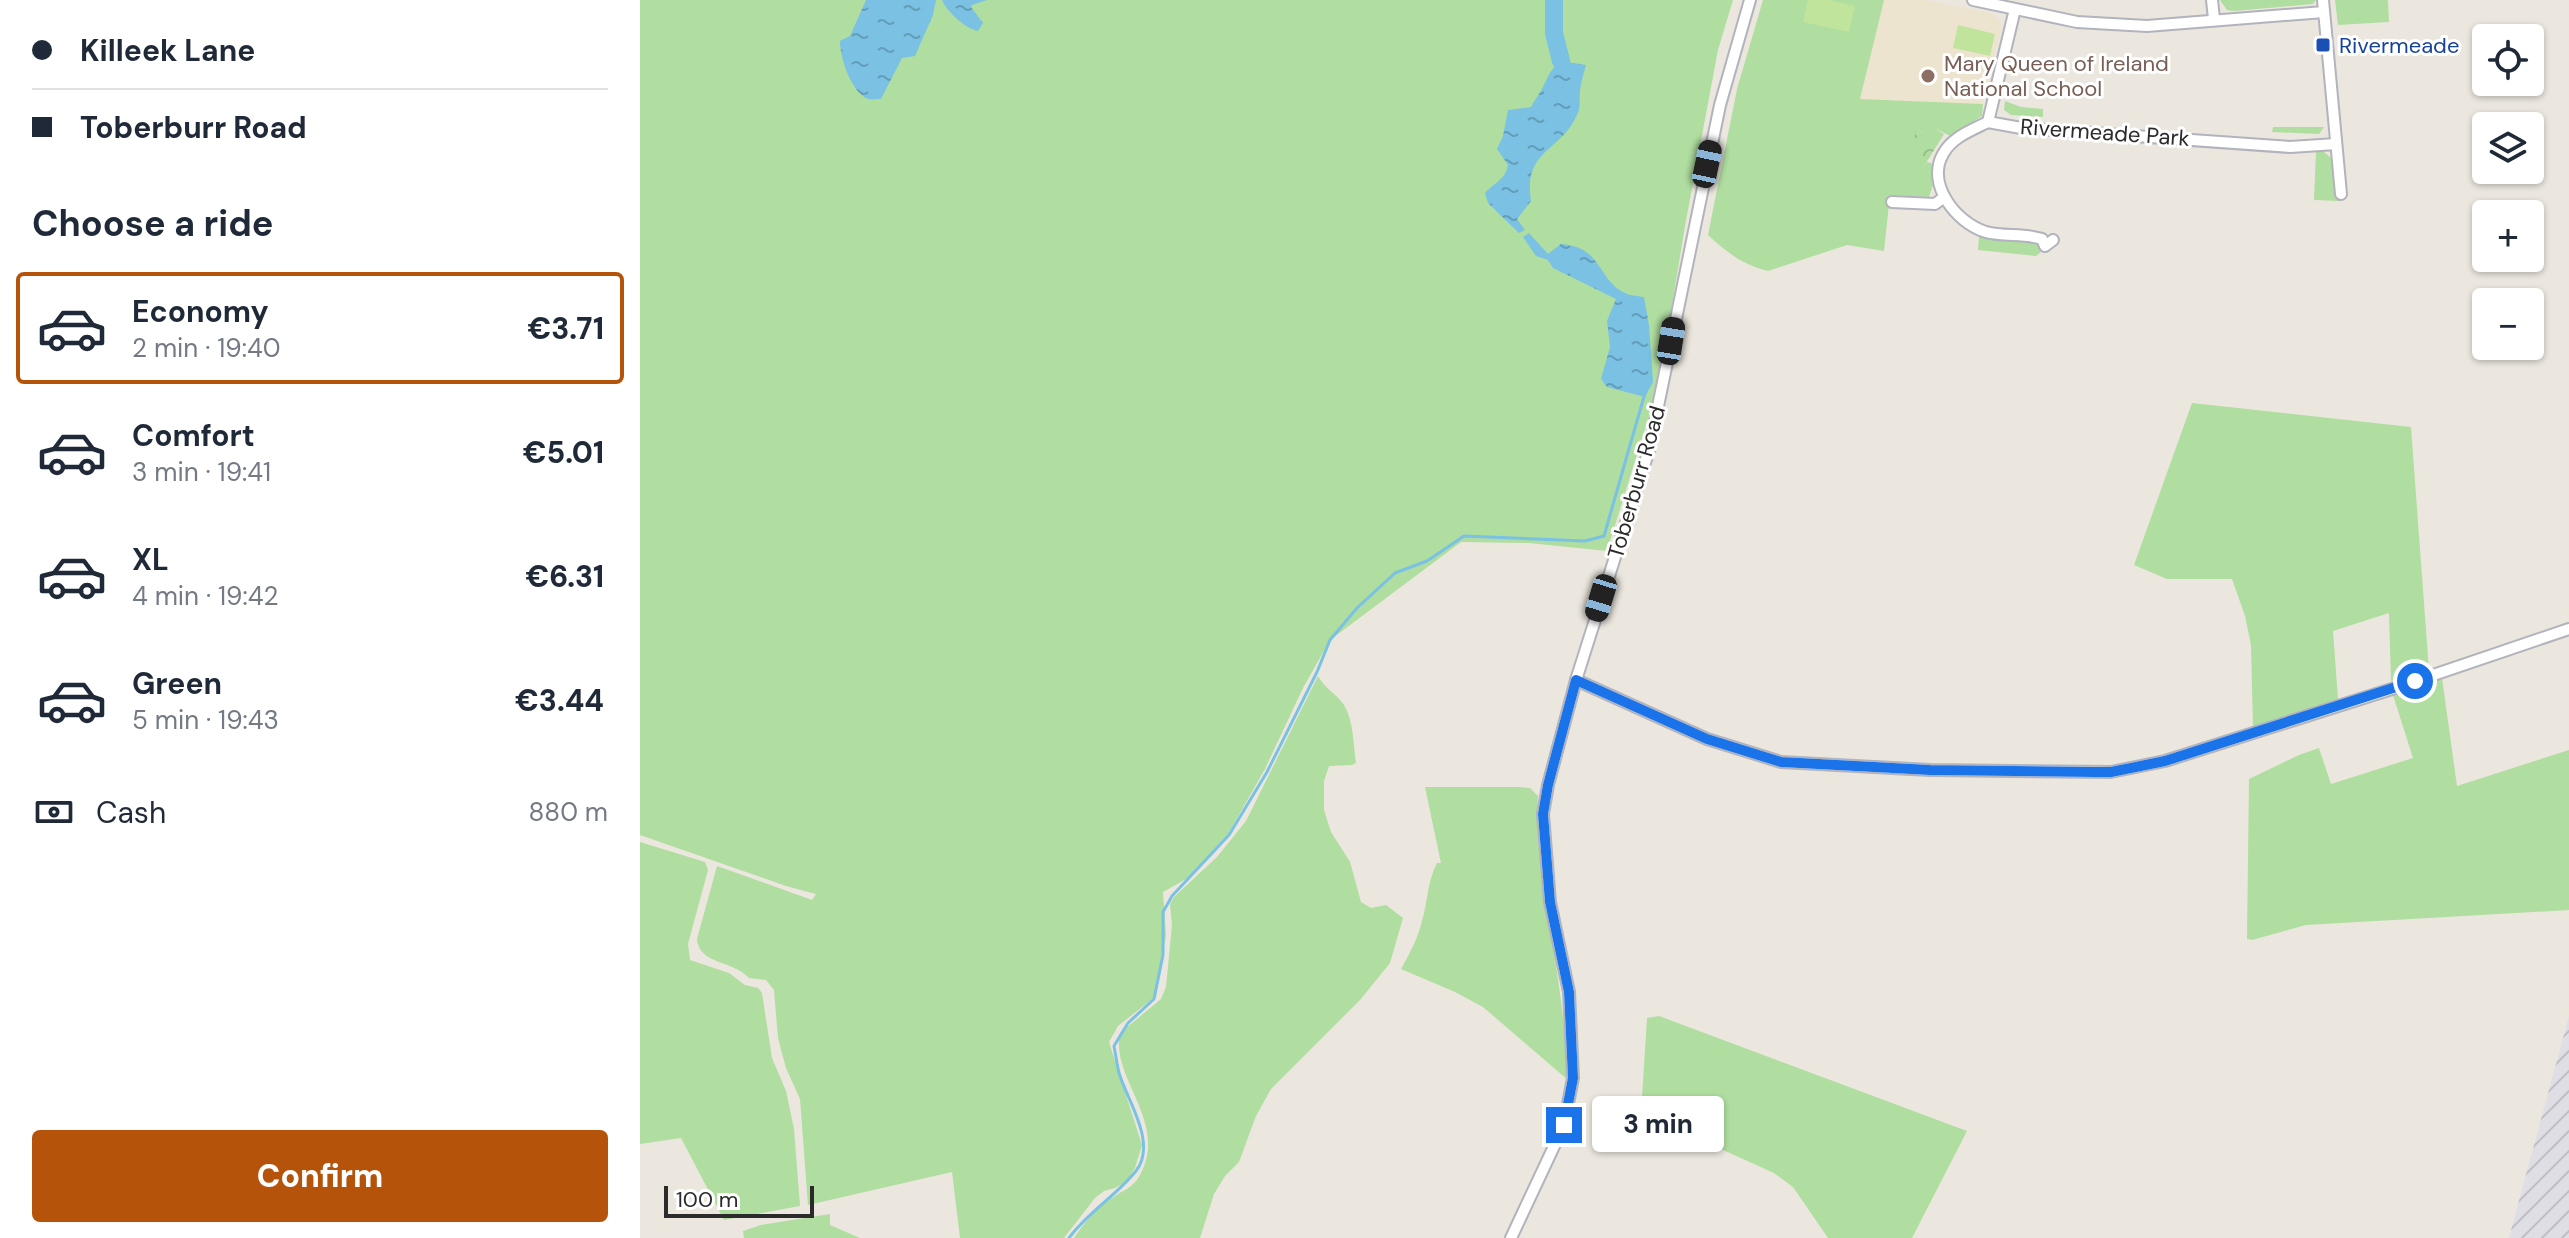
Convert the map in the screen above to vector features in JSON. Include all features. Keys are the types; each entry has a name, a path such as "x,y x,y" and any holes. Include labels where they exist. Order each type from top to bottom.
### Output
{"street":[{"name":"Toberburr Road","path":"1511,1238 1564,1125 1573,1078 1569,992 1550,902 1543,814 1548,785 1576,680 1649,450 1720,105 1750,0"},
{"path":"1973,0 2077,22 2147,26 2324,6 2341,194"},
{"path":"2212,0 2214,19"},
{"name":"Rivermeade Park","path":"2015,9 1988,122 2021,128 2290,147 2336,144"},
{"path":"1988,122 1953,141 1943,153 1938,165 1943,198 1967,222 1986,232 2033,236 2042,239 2045,246 2053,240"},
{"path":"1904,191 1897,203 1935,204 1943,198"},
{"path":"1576,680 1707,739 1781,762 1930,770 2111,772 2165,761 2569,629"}],"shaded area":[{"name":"Mary Queen of Ireland National School","path":"1884,0 1927,0 1997,17 2002,25 1983,104 1860,99"},
{"path":"2569,1016 2569,1238 2509,1238 2518,1204"}],"green space":[{"path":"640,0 1733,0 1718,50 1659,384 1607,551 1529,543 1461,542 1330,640 1303,688 1265,769 1228,834 1188,878 1163,892 1166,935 1156,996 1118,1026 1109,1042 1142,1145 1127,1181 1095,1198 1064,1238 960,1238 952,1172 808,1205 800,1099 786,1068 778,1038 774,990 766,980 749,978 710,958 699,947 697,939 717,866 812,900 816,894 640,835"},
{"path":"1763,0 1884,0 1860,99 1983,104 1982,116 1950,136 1929,125 1923,133 1918,130 1923,168 1927,162 1934,164 1933,185 1929,197 1890,195 1884,251 1847,245 1768,271 1735,257 1708,235 1737,89"},
{"path":"1808,0 1829,0 1855,6 1849,32 1803,22"},
{"path":"2220,0 2316,0 2313,4 2234,11 2227,10"},
{"path":"2335,0 2388,0 2389,22 2338,25"},
{"path":"1958,25 1995,34 1990,56 1953,48"},
{"path":"2005,101 2021,107 2043,109 2043,117 2011,115 2004,110"},
{"path":"1929,124 1944,134 1923,168 1902,155 1918,130 1923,133"},
{"path":"2273,127 2324,127 2319,134 2272,132"},
{"path":"2316,152 2324,152 2332,159 2339,201 2314,200"},
{"path":"1969,231 2035,240 2041,252 2036,256 1978,250 1979,236"},
{"path":"2192,403 2411,427 2429,671 2391,681 2389,613 2333,631 2338,699 2253,728 2251,645 2232,579 2167,579 2134,565"},
{"path":"1318,676 1347,712 1356,763 1329,766 1324,781 1324,810 1331,832 1350,862 1361,902 1371,908 1386,905 1403,918 1390,963 1360,1000 1271,1089 1256,1116 1239,1162 1225,1176 1214,1194 1200,1238 1074,1238 1101,1206 1134,1183 1147,1156 1148,1137 1123,1067 1119,1050 1120,1033 1161,999 1166,987 1172,925 1170,904 1217,857 1246,821"},
{"path":"2442,678 2457,786 2569,750 2569,910 2306,925 2247,939 2249,779 2319,748 2331,784 2413,758 2393,695"},
{"path":"1425,787 1519,787 1530,788 1538,796 1540,861 1561,1003 1568,1080 1483,1007 1401,969 1418,933 1434,870 1437,863 1441,863"},
{"path":"640,842 705,862 708,870 688,944 690,960 729,973 762,993 772,1058 786,1091 794,1129 800,1206 724,1220 681,1138 640,1144"},
{"path":"1659,1016 1967,1131 1912,1238 1828,1238 1793,1187 1774,1173 1641,1113 1647,1018"},
{"path":"830,1214 830,1225 860,1238 744,1238 743,1231 761,1225"}],"water":[{"path":"866,0 936,0 933,15 915,56 902,58 881,99 868,99 856,89 844,65 841,48 840,41 850,36"},
{"path":"942,0 987,0 971,7 983,23 978,31 957,19"},
{"path":"1561,61 1586,65 1580,87 1579,109 1570,127 1532,171 1531,201 1517,219 1525,230 1519,233 1488,203 1485,193 1507,170 1508,165 1497,149 1508,110 1531,107 1552,70"},
{"path":"1529,233 1548,254 1561,244 1585,251 1616,287 1627,294 1644,297 1653,382 1645,397 1607,387 1601,379 1610,347 1607,321 1616,299 1553,268 1548,260 1536,256 1523,237"}],"waterway":[{"path":"1554,0 1554,33 1561,61"},
{"path":"1069,1238 1128,1180 1142,1160 1143,1136 1120,1076 1114,1046 1128,1023 1154,999 1163,955 1163,912 1172,896 1229,835 1267,772 1330,640 1357,608 1395,573 1427,561 1464,536 1585,541 1604,536 1645,393"}],"place":[{"name":"Rivermeade","path":"2323,45"},
{"name":"Mary Queen of Ireland National School","path":"1928,76"}],"route":[{"path":"1564,1125 1573,1078 1569,992 1550,902 1543,814 1576,680 1707,739 1781,762 1930,770 2095,772 2111,772 2165,761 2415,681"}]}
